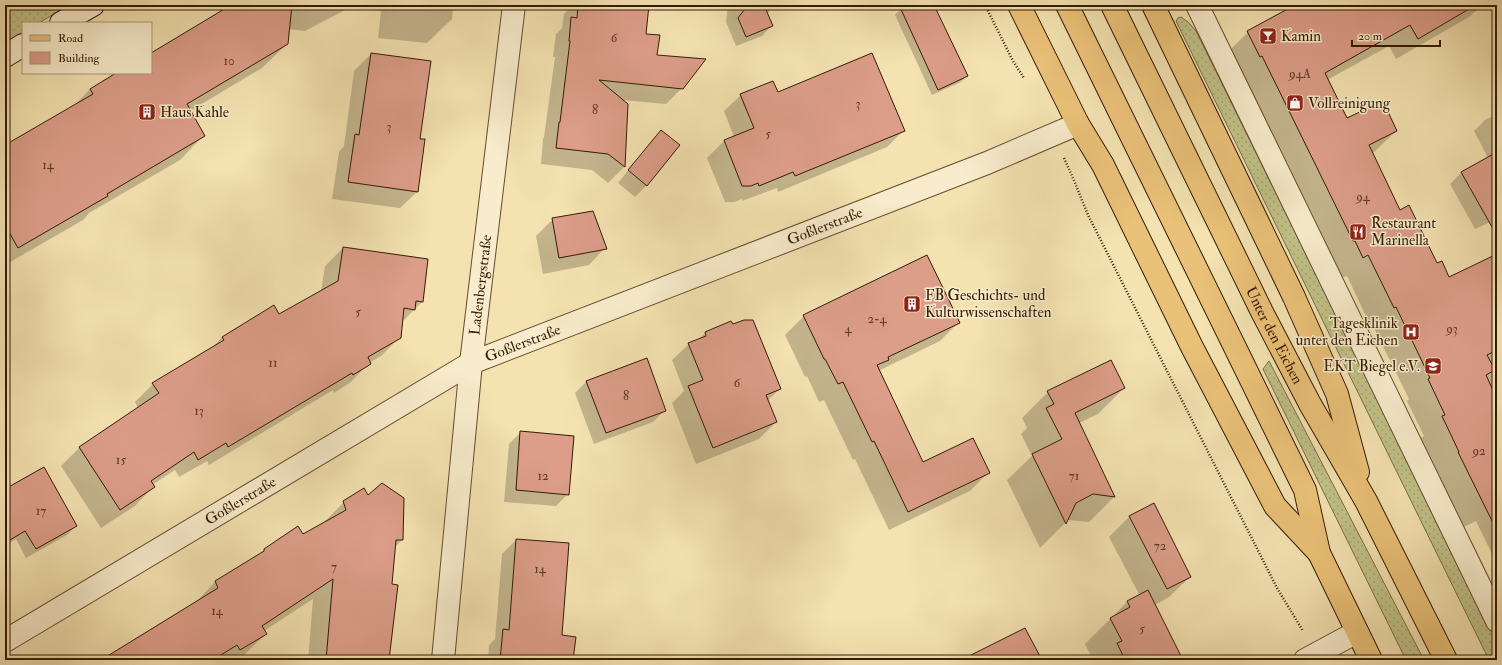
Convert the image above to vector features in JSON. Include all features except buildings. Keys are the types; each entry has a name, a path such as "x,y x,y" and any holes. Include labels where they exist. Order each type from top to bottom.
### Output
{"main road":[{"path":"1019,5 1078,124 1103,165 1192,347 1274,506 1319,553"},
{"path":"1067,5 1305,490 1319,553 1371,660"},
{"name":"Unter den Eichen","path":"1112,5 1262,312 1310,404 1366,501 1446,660"},
{"path":"1156,6 1294,297 1337,394 1366,501"}],"street":[{"path":"63,22 92,5"},
{"name":"Ladenbergstraße","path":"444,660 471,363 514,5"},
{"path":"1197,5 1497,621"},
{"path":"5,56 22,46"},
{"name":"Goßlerstraße","path":"5,641 471,363 980,166 1078,124"},
{"path":"1305,660 1357,632"}],"path":[{"path":"985,5 1013,61 1025,81"},
{"path":"1073,178 1088,215 1104,248 1277,588 1295,616"}],"green space":[{"path":"14,5 69,5 41,22 22,22 22,33 5,43 5,10"},
{"path":"1181,17 1196,31 1497,642 1497,660 1489,660 1176,21"},
{"path":"1269,361 1424,660 1406,660 1263,369"}],"place":[{"name":"Kamin","path":"1268,36"},
{"name":"Vollreinigung","path":"1295,103"},
{"name":"Haus Kahle","path":"147,112"},
{"name":"Restaurant Marinella","path":"1358,232"},
{"name":"FB Geschichts- und Kulturwissenschaften","path":"912,304"},
{"name":"Tagesklinik unter den Eichen","path":"1411,332"},
{"name":"EKT Biegel e.V.","path":"1433,366"}]}
